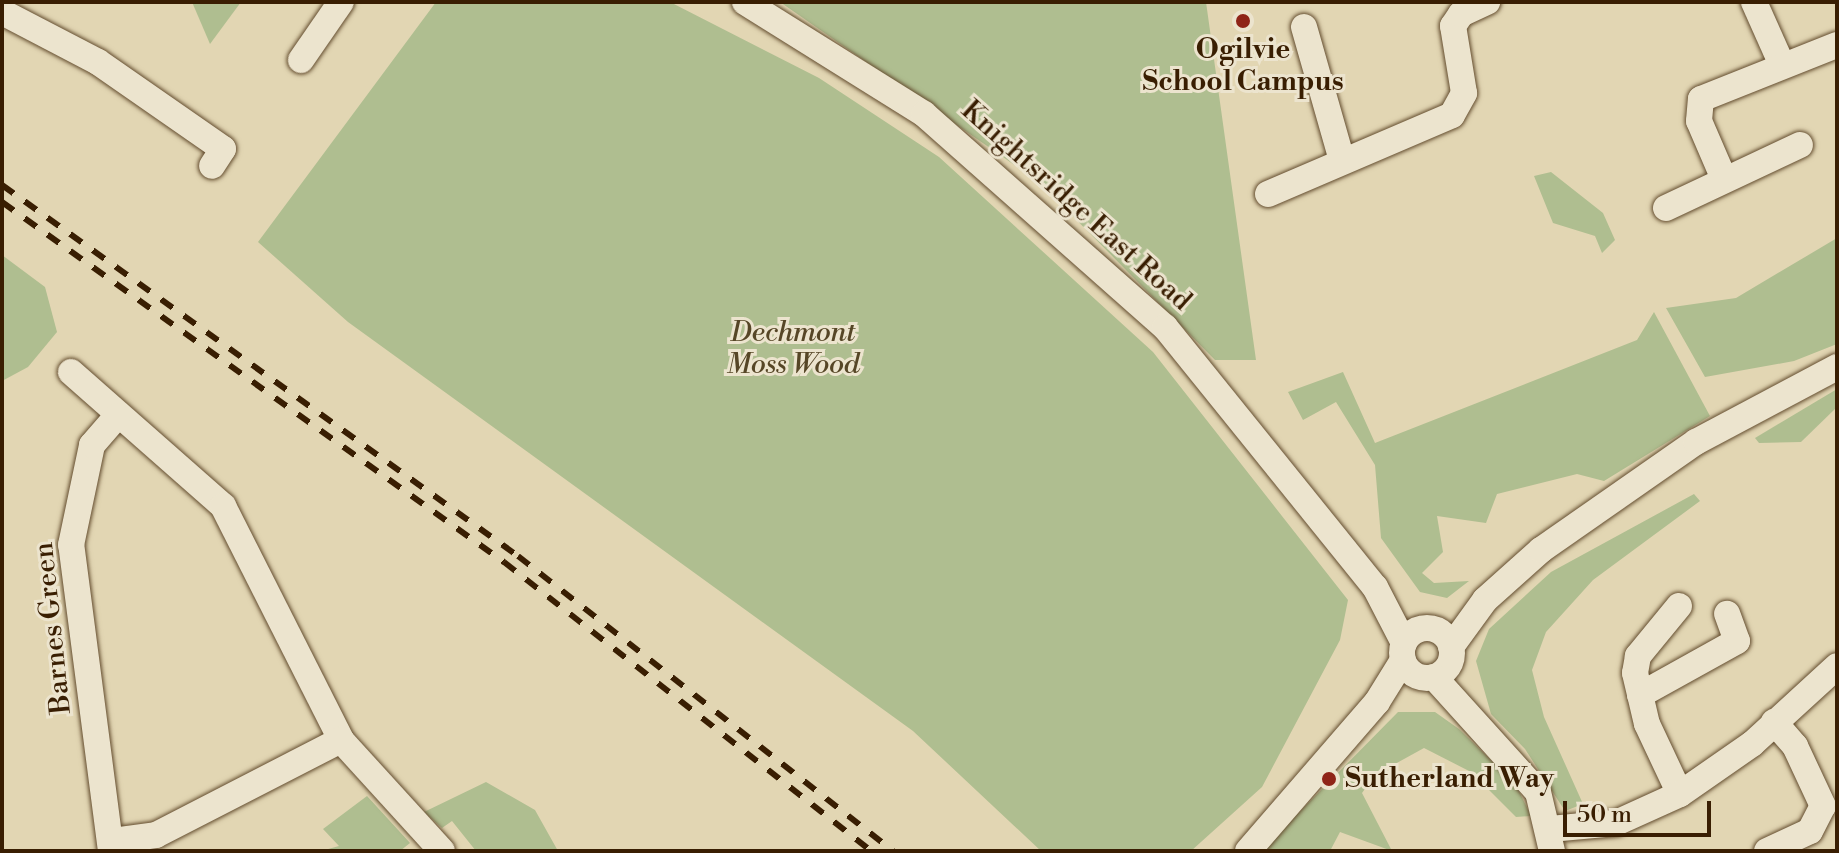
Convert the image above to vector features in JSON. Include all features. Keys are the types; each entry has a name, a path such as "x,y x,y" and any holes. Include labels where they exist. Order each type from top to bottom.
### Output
{"street":[{"path":"301,60 341,2"},
{"name":"Knightsridge East Road","path":"745,2 924,114 1077,242 1233,402 1427,653"},
{"path":"1268,194 1452,115 1464,93 1453,26 1461,14 1487,2"},
{"path":"1754,2 1782,65"},
{"path":"2,12 98,62 223,149 212,166"},
{"path":"1304,27 1342,160"},
{"path":"1724,179 1696,105 1782,65 1837,45"},
{"path":"1666,208 1800,145"},
{"path":"1248,851 1377,702 1541,550 1696,442 1837,367"},
{"path":"71,372 117,416 193,473 223,506 341,740 442,851"},
{"name":"Barnes Green","path":"117,416 92,445 71,545 112,846 156,835 341,740"},
{"path":"1679,606 1638,656 1640,695 1680,794"},
{"path":"1640,695 1737,641 1727,614"},
{"path":"1427,653 1531,782 1551,840 1616,823 1680,794 1774,722 1837,666"},
{"path":"1767,851 1810,831 1823,806 1795,746 1774,722"}],"green space":[{"path":"192,2 241,2 210,44"},
{"name":"Dechmont Moss Wood","path":"436,2 670,2 819,78 939,157 1153,352 1348,600 1340,640 1262,787 1191,851 1041,851 913,731 348,322 258,242"},
{"path":"780,2 1206,2 1256,360 1215,360 1039,182"},
{"path":"1551,172 1603,213 1615,240 1602,253 1595,236 1553,223 1534,176"},
{"path":"1837,238 1837,344 1794,361 1705,377 1666,308 1736,298"},
{"path":"2,255 45,287 57,332 28,367 2,381"},
{"path":"1654,312 1710,416 1604,481 1577,474 1497,494 1486,523 1437,516 1443,552 1422,573 1434,583 1469,581 1447,598 1420,592 1381,538 1375,465 1336,402 1303,420 1288,392 1343,372 1375,443 1637,340"},
{"path":"1837,389 1837,407 1801,442 1759,443 1755,438"},
{"path":"1694,494 1700,501 1593,580 1546,632 1532,670 1544,717 1583,804 1565,811 1525,749 1491,714 1476,661 1489,629 1551,572"},
{"path":"1398,712 1435,712 1459,729 1516,785 1531,816 1516,817 1471,772 1424,748 1375,775 1362,793 1392,851 1340,832 1330,851 1261,851"},
{"path":"486,782 535,810 558,851 476,851 452,821 442,828 424,812"},
{"path":"367,796 410,843 400,851 321,851 339,846 323,829"}],"railway":[{"path":"2,185 518,556 893,851"},
{"path":"2,202 504,562 871,851"}],"place":[{"name":"Ogilvie School Campus","path":"1243,21"},
{"name":"Sutherland Way","path":"1329,779"}]}
